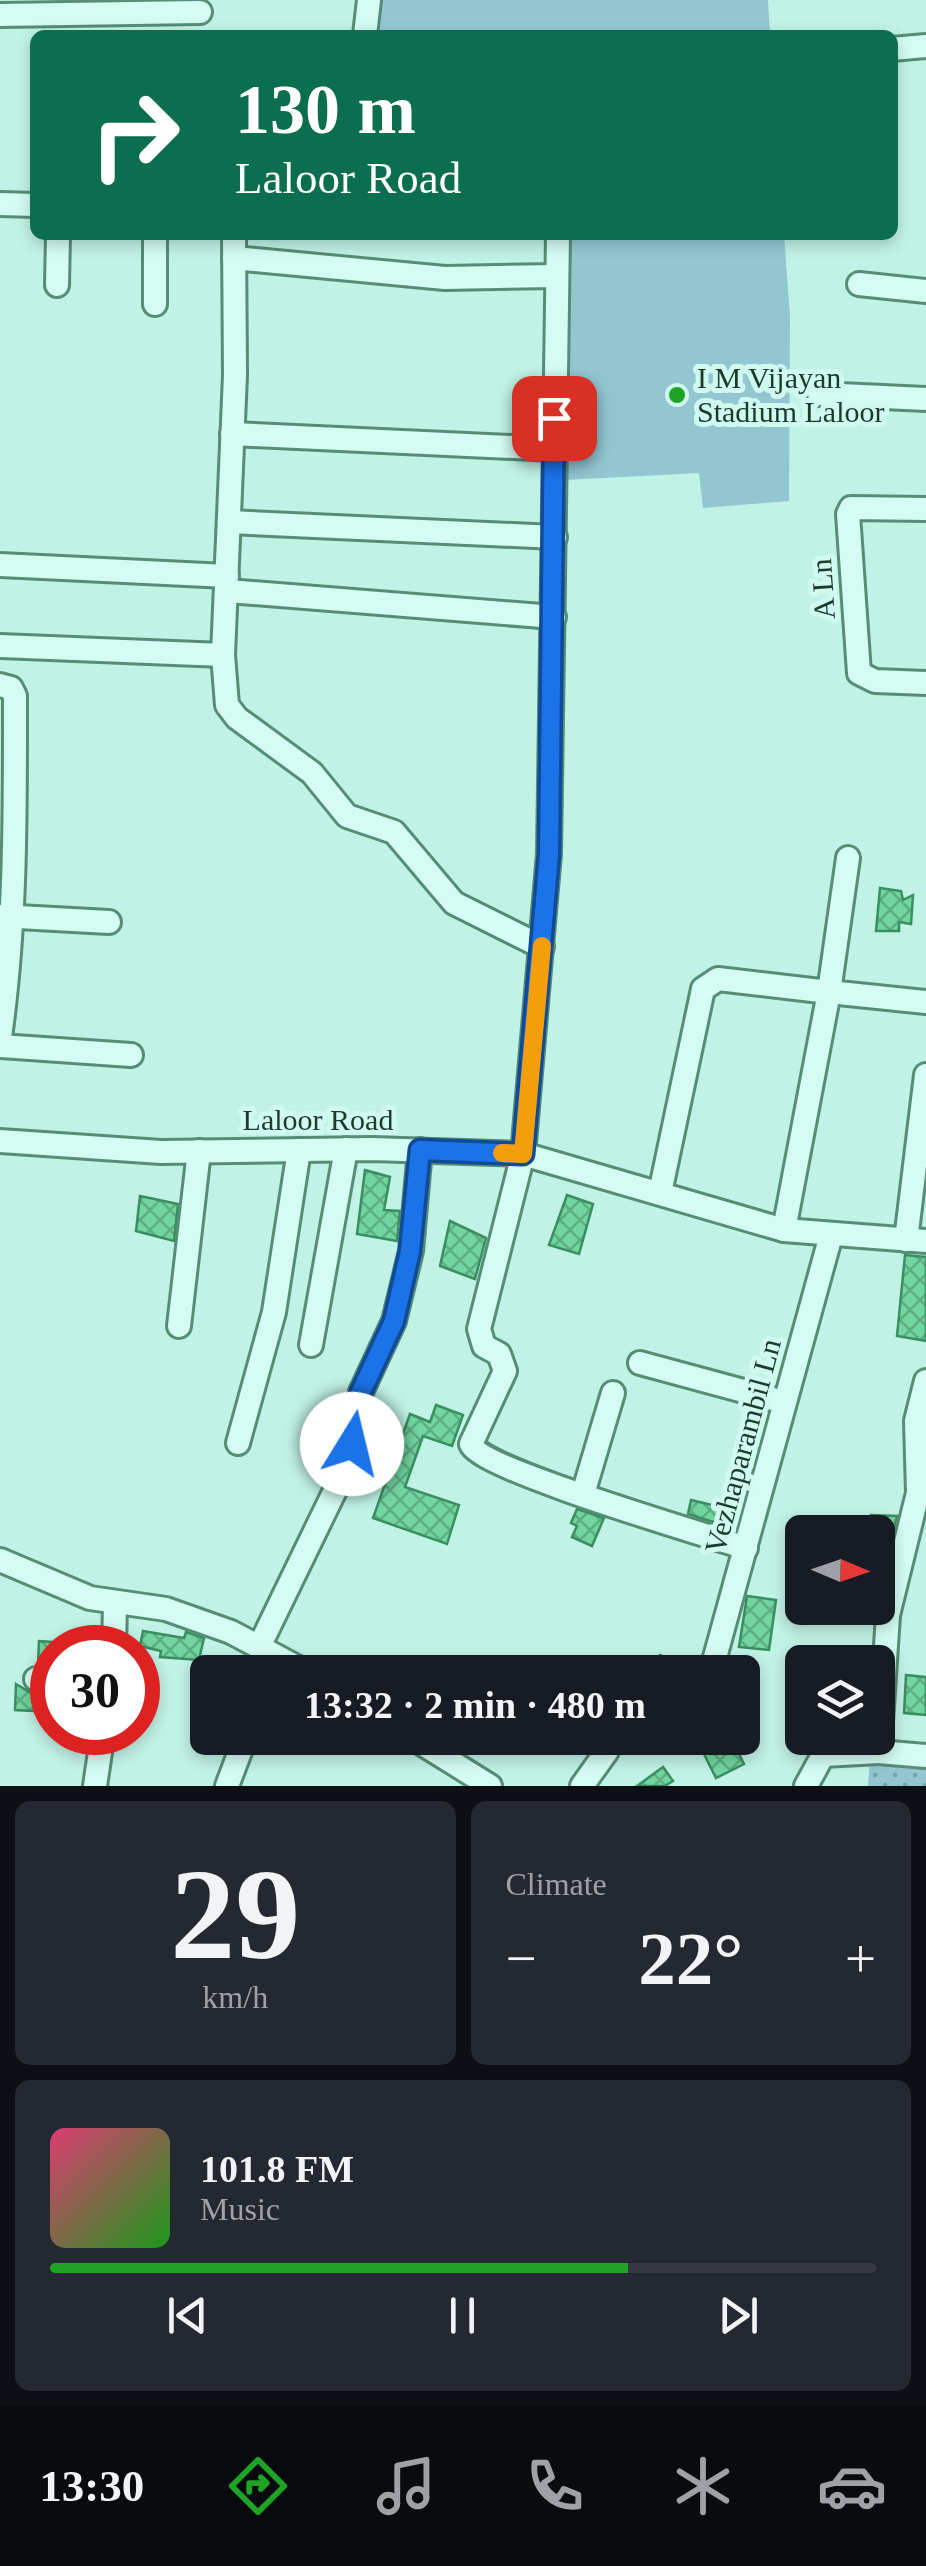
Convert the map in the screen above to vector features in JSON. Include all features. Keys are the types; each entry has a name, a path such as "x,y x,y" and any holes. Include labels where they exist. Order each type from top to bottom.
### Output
{"street":[{"path":"365,30 368,0"},
{"path":"0,15 100,24 200,12"},
{"path":"898,48 926,46"},
{"path":"0,204 30,205"},
{"path":"57,285 58,240"},
{"path":"155,240 155,304"},
{"path":"558,240 549,854 523,1154 479,1329 484,1346 500,1354 505,1371 471,1444 486,1460 746,1548"},
{"path":"542,947 454,904 394,832 348,816 312,773 237,718 227,706 223,655 228,583 234,247 445,278 556,276"},
{"path":"858,284 926,291"},
{"path":"820,394 926,400"},
{"path":"232,434 554,449"},
{"name":"A Ln","path":"926,509 866,506 851,508 848,514 859,673 875,681 926,683"},
{"path":"229,522 555,537"},
{"path":"0,565 228,583 554,617"},
{"path":"0,646 223,655"},
{"path":"0,685 12,688 15,696 0,1037"},
{"path":"784,1230 828,992 848,858"},
{"path":"6,916 108,922"},
{"path":"660,1193 703,990 718,979 926,1002"},
{"path":"0,1046 131,1055"},
{"path":"916,1240 926,1075"},
{"name":"Laloor Road","path":"0,1141 200,1152 346,1149 523,1154 784,1230 916,1240"},
{"path":"311,1345 346,1149"},
{"path":"238,1443 274,1312 299,1150"},
{"path":"260,1645 342,1476 361,1392 394,1321 413,1237 420,1150"},
{"path":"179,1326 200,1152"},
{"name":"Vezhaparambil Ln","path":"716,1655 832,1234"},
{"path":"640,1363 784,1402"},
{"path":"886,1645 888,1616 922,1493 916,1421 926,1381"},
{"path":"583,1494 613,1393"},
{"path":"0,1560 115,1604 166,1610 277,1655"},
{"path":"115,1604 115,1625"},
{"path":"895,1753 926,1756"},
{"path":"94,1786 99,1755"},
{"path":"227,1786 239,1755"},
{"path":"440,1755 490,1786"},
{"path":"582,1786 604,1755"},
{"path":"806,1786 822,1755"}],"shaded area":[{"path":"379,0 768,0 770,30 376,30"},
{"name":"I M Vijayan Stadium Laloor","path":"566,240 784,240 790,316 789,501 703,508 699,473 564,480"},
{"path":"870,1757 926,1761 926,1786 868,1786"}],"building":[{"path":"880,888 901,891 903,900 913,895 911,924 899,922 899,931 876,931"},
{"path":"365,1170 390,1177 384,1210 400,1211 397,1241 357,1234"},
{"path":"567,1195 593,1204 579,1254 549,1245"},
{"path":"140,1196 178,1204 174,1241 136,1231"},
{"path":"450,1221 486,1238 475,1279 440,1266"},
{"path":"905,1255 926,1257 926,1341 897,1336"},
{"path":"436,1405 463,1415 452,1446 423,1436 405,1487 459,1505 447,1544 373,1518 410,1414 430,1422"},
{"path":"691,1500 729,1509 726,1526 688,1514"},
{"path":"577,1509 604,1518 592,1546 572,1537 577,1526 571,1523"},
{"path":"747,1596 776,1600 769,1650 739,1647"},
{"path":"186,1632 204,1638 200,1655 190,1655 190,1659 160,1657 160,1634 184,1638"},
{"path":"906,1675 926,1677 926,1715 904,1713"},
{"path":"16,1684 30,1692 30,1711 15,1710"},
{"path":"704,1755 740,1755 744,1764 716,1778"},
{"path":"663,1767 673,1781 665,1786 637,1786"}],"slow traffic":[{"path":"502,1153 523,1154 542,946"}],"place":[{"name":"I M Vijayan Stadium Laloor","path":"677,395"}],"route":[{"path":"352,1444 368,1371 384,1347 394,1321 417,1208 420,1150 523,1154 549,854 554,418"}]}
